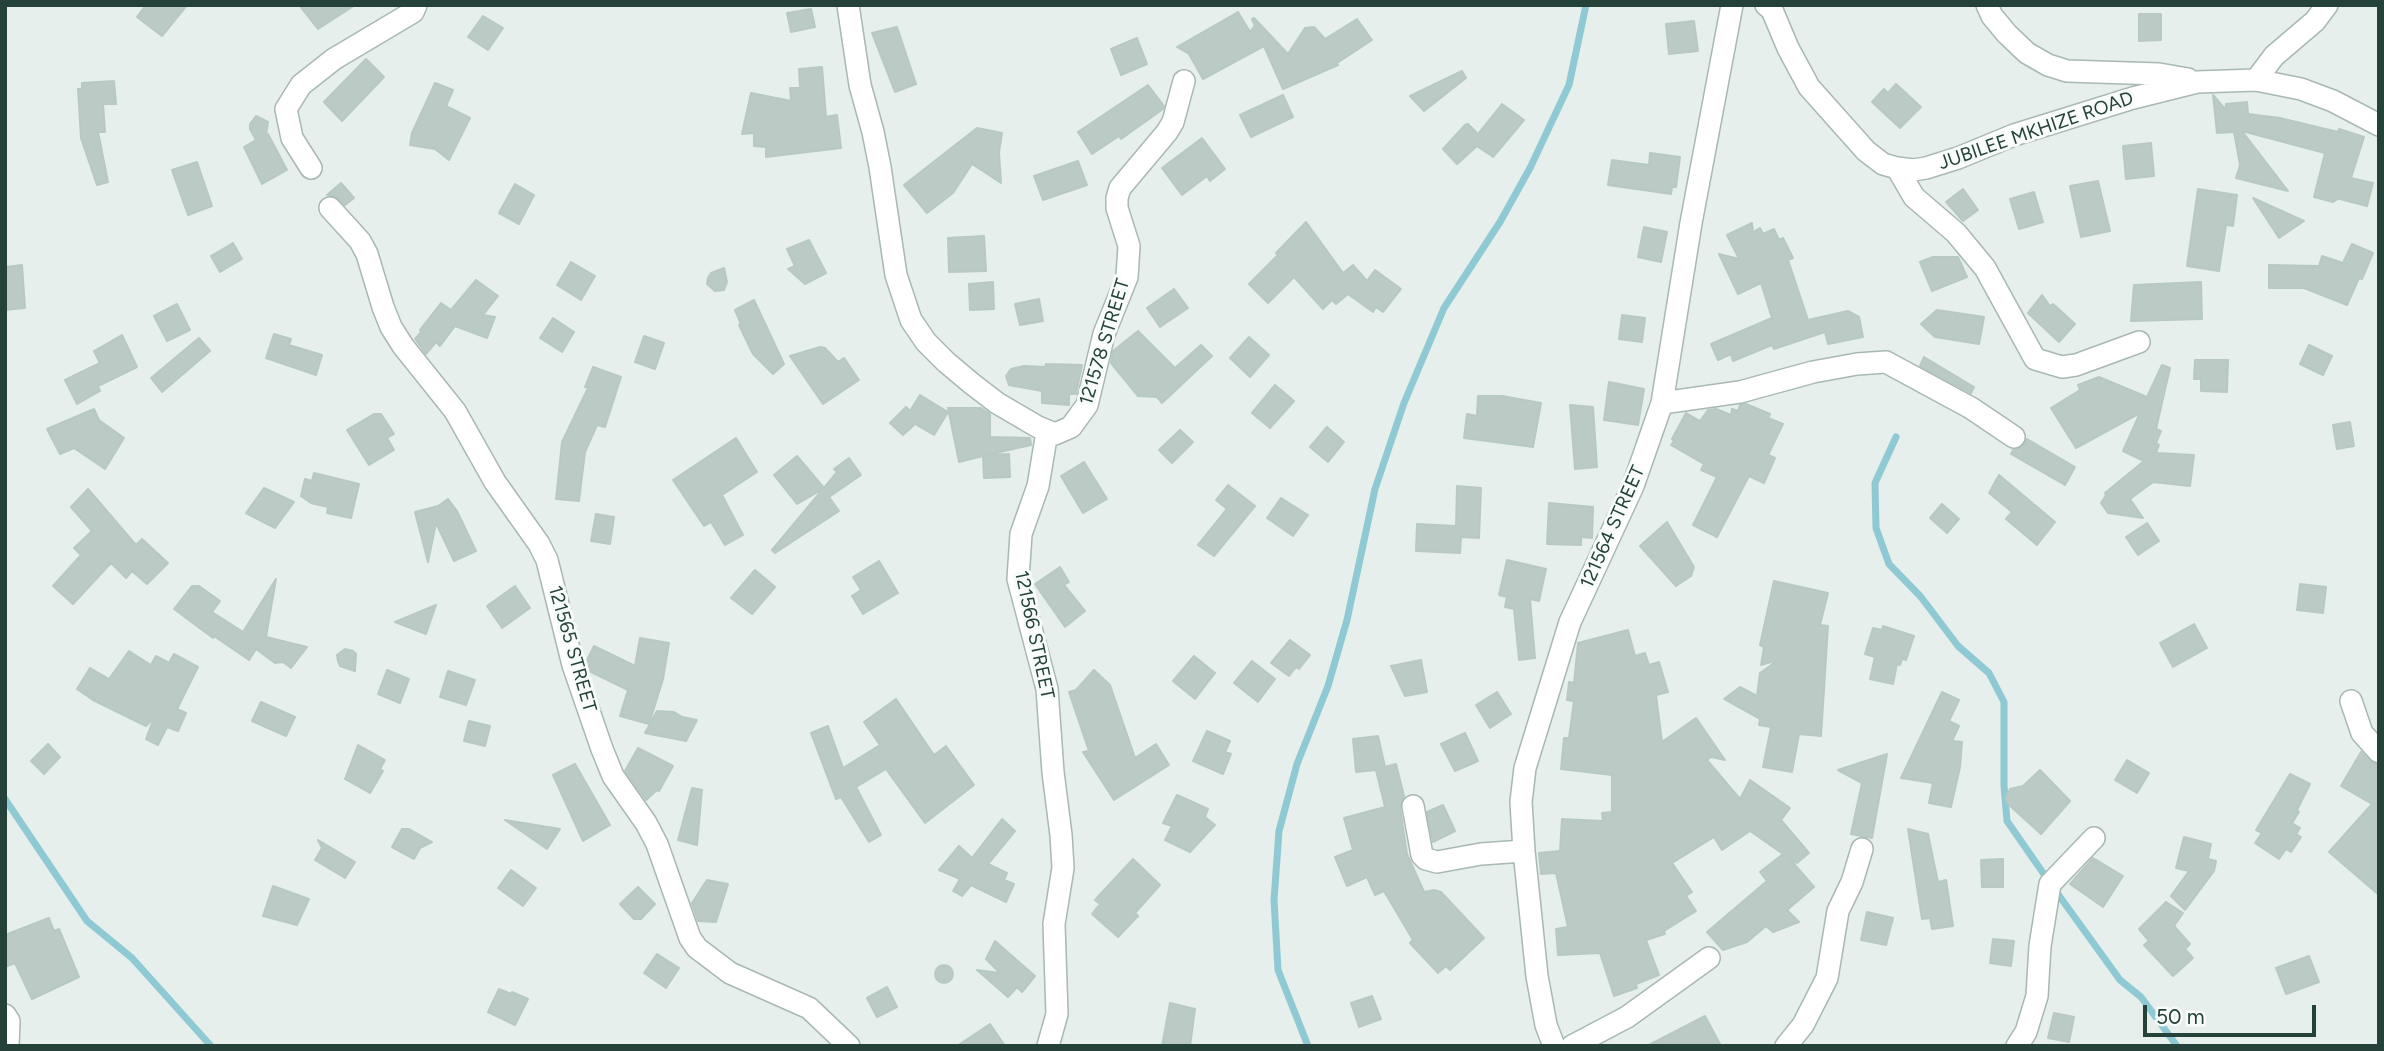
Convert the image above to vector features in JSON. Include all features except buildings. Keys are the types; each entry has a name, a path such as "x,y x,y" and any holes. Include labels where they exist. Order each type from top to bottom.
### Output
{"street":[{"path":"311,167 292,138 286,108 301,85 334,59 413,12 416,5"},
{"path":"848,5 860,85 869,112 880,167 896,275 911,320 926,342 971,383 997,403 1047,432"},
{"name":"121564 STREET","path":"1554,1046 1546,1025 1537,976 1521,802 1525,768 1570,622 1633,486 1662,403 1696,196 1730,30 1732,5"},
{"path":"1766,5 1772,10 1809,87 1866,151 1883,164 1897,168 1914,197 1956,233 1979,260 2035,359 2053,366 2076,365 2139,342"},
{"path":"1987,5 1992,16 2007,34 2027,53 2048,65 2067,71 2159,74 2197,82"},
{"path":"2256,80 2274,56 2328,5"},
{"name":"JUBILEE MKHIZE ROAD","path":"1897,168 1926,168 2014,135 2133,98 2197,82 2256,80 2301,89 2333,101 2379,125"},
{"name":"121578 STREET","path":"1047,432 1055,434 1071,428 1087,405 1104,334 1127,277 1129,246 1117,208 1117,198 1120,188 1167,132 1184,81"},
{"name":"121565 STREET","path":"330,208 354,234 367,254 383,306 397,336 455,411 495,482 539,544 547,560 573,665 602,750 612,776 646,823 657,844 690,938 710,960 730,973 809,1008 849,1046"},
{"path":"1662,403 1741,392 1857,363 1886,362 1971,408 2014,437"},
{"name":"121566 STREET","path":"1047,432 1038,486 1021,534 1018,579 1048,689 1063,868 1054,924 1057,1014 1048,1046"},
{"path":"2351,701 2362,733 2379,752"},
{"path":"1413,807 1422,856 1426,859 1437,862 1524,850"},
{"path":"2017,1046 2026,1032 2037,996 2040,946 2050,884 2094,838"},
{"path":"1786,1046 1803,1025 1827,978 1838,911 1852,882 1862,849"},
{"path":"1572,1046 1628,1017 1709,958"},
{"path":"6,1019 8,1046"}],"waterway":[{"path":"1308,1046 1278,970 1274,900 1279,831 1297,764 1328,686 1347,620 1375,489 1404,403 1444,308 1500,222 1530,168 1569,85 1586,5"},
{"path":"1896,437 1875,483 1876,528 1889,564 1921,597 1958,646 1989,673 2004,702 2004,786 2007,821 2048,880"},
{"path":"5,799 87,921 132,958 211,1046"},
{"path":"2055,890 2120,980 2141,997 2177,1046"}]}
